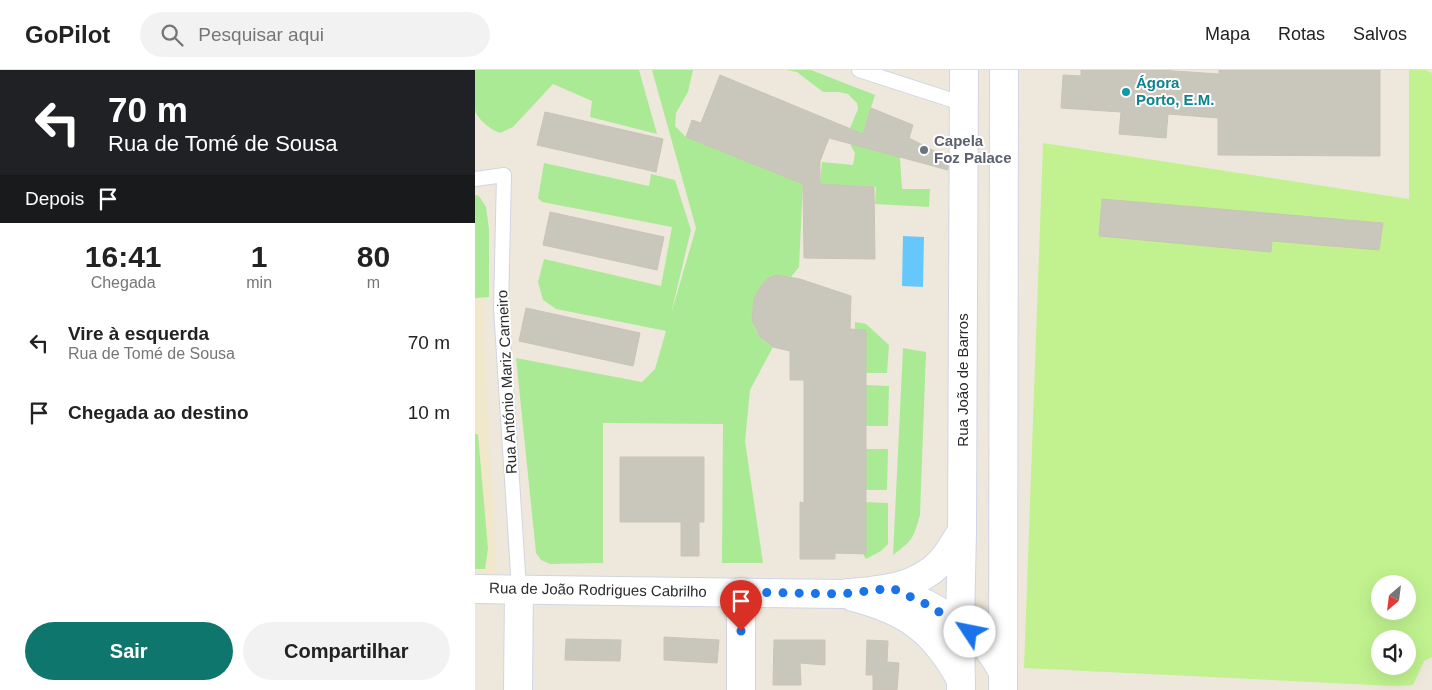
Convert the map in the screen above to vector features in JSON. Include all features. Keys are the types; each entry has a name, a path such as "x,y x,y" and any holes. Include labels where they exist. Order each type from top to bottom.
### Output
{"street":[{"name":"Rua João de Barros","path":"961,685 965,70"},
{"path":"1003,681 1004,70"},
{"name":"Rua de João Rodrigues Cabrilho","path":"475,589 842,594 909,584 928,573 940,563 962,531"},
{"path":"892,588 930,606 960,624 981,640 991,652 1003,681"},
{"path":"518,690 519,589"},
{"path":"741,592 741,690"},
{"name":"Rua de João Rodrigues Cabrilho","path":"842,594 880,604 899,612 918,625 950,659 961,685"}],"lane":[{"path":"859,70 964,104"},
{"name":"Rua António Mariz Carneiro","path":"475,179 504,175 501,308 519,589"}],"shaded area":[{"path":"475,226 480,226 485,361 497,578 475,577"}],"green space":[{"path":"475,70 639,70 657,134 590,117 592,101 553,84 513,127 500,133 485,124 476,113"},
{"path":"652,70 693,70 688,92 676,113 675,126 686,137 803,184 799,267 791,277 776,276 768,279 761,285 754,302 753,312 756,331 762,339 773,347 750,390 745,441 763,563 722,563 723,424 603,423 603,563 550,564 541,560 536,553 516,358 642,382 655,369 666,331 556,309 543,300 538,282 544,259 661,286 672,227 542,202 538,198 544,163 649,186 651,174 675,180 691,230 671,314 696,228"},
{"path":"786,70 811,70 875,95 859,146 900,157 902,189 930,189 929,207 875,204 876,187 820,184 822,162 853,165 855,153 851,146 850,128 858,109 857,103 848,94 823,92 797,72"},
{"path":"1409,70 1426,70 1432,73 1432,657 1424,661 1413,685 1394,686 1024,668 1043,143 1409,199"},
{"path":"475,195 479,196 486,207 489,229 489,297 475,298"},
{"path":"855,322 866,324 889,345 887,373 866,373 866,330 855,329"},
{"path":"903,348 926,352 920,515 911,538 905,546 893,555"},
{"path":"866,385 889,386 888,426 866,426"},
{"path":"475,434 478,434 488,549 485,569 475,569"},
{"path":"866,449 888,449 887,490 866,490"},
{"path":"866,502 888,503 888,544 881,551 866,559 864,556"}],"water":[{"path":"903,236 924,237 923,287 902,286"}],"building":[{"path":"1081,70 1159,70 1219,74 1219,70 1380,70 1380,156 1218,155 1218,118 1168,114 1166,138 1119,134 1121,112 1061,108 1063,75 1081,76"},
{"path":"720,75 863,134 871,108 913,125 909,138 948,158 948,170 829,138 820,161 820,184 874,187 875,259 804,258 803,184 686,137 692,120 701,123"},
{"path":"545,112 663,139 656,172 537,145"},
{"path":"1102,199 1383,223 1379,250 1272,241 1271,252 1099,236"},
{"path":"550,212 664,237 657,270 543,245"},
{"path":"776,275 800,279 851,296 850,329 866,330 866,554 835,553 835,559 800,559 800,502 804,503 804,380 790,380 790,351 773,347 760,337 752,320 754,298 767,279"},
{"path":"526,308 640,333 633,366 519,341"},
{"path":"620,457 704,457 704,522 699,522 699,556 681,556 681,522 620,522"},
{"path":"664,637 719,640 717,663 664,660"},
{"path":"566,639 621,640 620,661 565,660"},
{"path":"774,640 825,640 825,665 800,663 801,685 773,685"},
{"path":"867,640 888,641 887,662 899,663 897,690 873,690 873,675 866,675"}],"place":[{"name":"Ágora Porto, E.M.","path":"1126,92"},
{"name":"Capela Foz Palace","path":"924,150"}],"route":[{"path":"741,631 741,592 842,594 892,588 930,606 970,632"}]}
